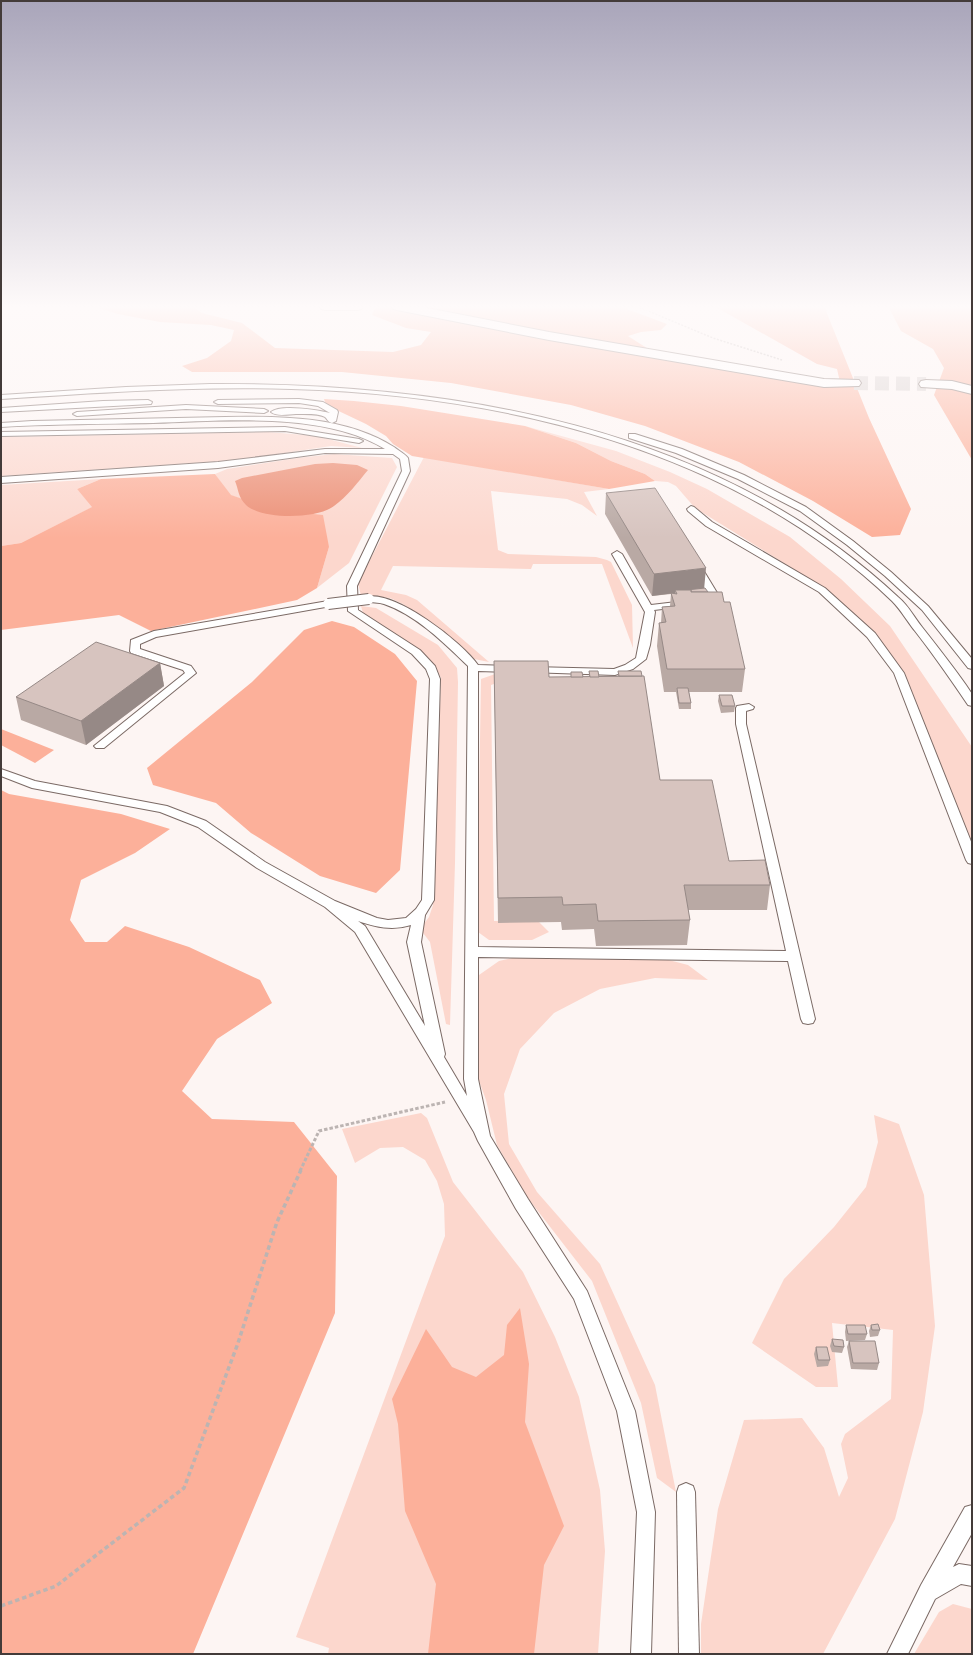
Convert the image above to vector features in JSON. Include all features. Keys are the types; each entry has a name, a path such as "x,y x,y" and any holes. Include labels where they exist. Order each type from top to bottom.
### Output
{"street":[{"path":"926,384 952,385 972,390"}],"lane":[{"path":"1,392 117,384 160,383"},
{"path":"328,383 442,395 507,405 568,418 630,435 679,451 742,476 803,509 877,565 925,608 972,666"},
{"path":"1,397 170,388 245,386 336,389 442,400 529,416 614,438 690,466 758,499 835,547 896,601 958,678 972,703"},
{"path":"1,410 104,403 299,401 320,404 334,412 332,421"},
{"path":"1,420 186,407 275,412 315,417 332,421 342,429"},
{"path":"1,425 32,423 259,419 317,424 342,429 369,437 386,445 404,458 406,471 352,586 353,611 416,652 431,668 434,679 428,900 419,914 414,942 440,1064"},
{"path":"1,429 17,427 263,423 312,428 332,436"},
{"path":"1,434 285,429 386,445"},
{"path":"1,480 218,465 325,451 396,452"},
{"path":"691,509 709,524 822,590 871,635 899,673 972,860"},
{"path":"473,668 615,672 629,667 641,659 646,645 650,612 617,554"},
{"path":"692,561 717,601"},
{"path":"100,746 192,673 188,668 135,651 135,642 154,634 328,604 369,599 387,602 420,620 451,643 473,665 471,1080 483,1137"},
{"path":"647,608 694,603"},
{"path":"749,707 741,708 741,724 808,1019"},
{"path":"1,772 32,784 162,810 202,824 261,865 330,904 383,925 405,923 419,914"},
{"path":"330,904 360,929 461,1098 522,1204 581,1296 626,1411 646,1512 641,1654"},
{"path":"471,952 793,956"},
{"path":"686,1492 689,1654"},
{"path":"897,1654 928,1592 972,1514"},
{"path":"928,1592 959,1574 972,1576"}],"path":[{"path":"1,1606 56,1586 184,1488 238,1343 277,1222 318,1131 461,1098"}],"shaded area":[{"path":"452,383 855,383 869,418 911,509 900,535 872,537 813,501 739,462 645,426 571,405"},
{"path":"938,383 972,383 972,460 934,395"},
{"path":"324,399 401,406 525,426 576,443 611,461 645,474 655,481 609,489 412,456 393,444 386,436 366,424 326,405"},
{"path":"525,426 616,451 670,472 707,489 790,537 841,579 890,626 972,747 972,843 905,674 877,635 826,589 695,508 676,486 668,482 655,481 645,474 611,461 576,443"},
{"path":"268,432 317,436 362,448 331,446 239,460 1,476 1,437"},
{"path":"334,454 392,458 397,467 349,563 317,588 329,547 275,510 230,495 215,474 227,469"},
{"path":"424,457 609,489 584,492 597,516 582,505 567,499 491,491 498,550 508,554 596,557 611,562 632,605 633,648 602,564 533,564 531,569 393,566 381,590 406,595 417,600 489,662 474,659 403,604 390,598 361,596 358,583"},
{"path":"333,463 357,465 368,470 339,502 326,510 316,513 290,516 264,513 254,510 246,505 241,499 235,481 242,478 315,464"},
{"path":"215,474 231,495 275,510 323,515 329,547 317,588 297,600 151,631 119,615 1,630 1,546 21,543 92,507 77,489 101,479"},
{"path":"101,479 77,489 93,507 21,543 1,546 1,485"},
{"path":"361,606 376,608 438,645 457,668 455,863 450,1025 446,1024 430,942 420,929 429,917 433,905 441,678 435,666 369,619 363,613"},
{"path":"332,621 354,627 395,654 417,681 400,870 376,893 320,876 251,833 216,803 153,785 147,768 252,682 304,630"},
{"path":"498,673 497,683 491,685 494,921 539,922 549,932 532,940 489,940 478,932 481,679"},
{"path":"1,729 54,750 35,763 1,745"},
{"path":"1,790 9,794 121,814 170,829 135,853 81,880 70,920 85,942 107,942 125,926 189,947 260,980 272,1003 217,1039 182,1091 212,1119 294,1122 337,1176 335,1313 193,1654 1,1654"},
{"path":"517,957 657,957 688,965 708,980 655,978 600,989 554,1013 520,1049 504,1094 509,1144 537,1192 600,1264 655,1385 676,1492 657,1478 641,1403 592,1281 527,1197 497,1145 486,1100 478,1078 479,975 499,961"},
{"path":"421,1113 427,1118 453,1182 523,1272 555,1337 579,1397 600,1490 605,1551 598,1654 328,1654 329,1648 296,1637 445,1236 444,1204 437,1181 425,1160 403,1147 380,1148 355,1163 342,1129"},
{"path":"874,1115 899,1124 924,1195 935,1326 923,1412 895,1519 823,1654 701,1654 701,1624 718,1509 744,1420 802,1418 824,1448 839,1497 848,1478 841,1444 845,1434 891,1399 893,1330 832,1323 838,1387 816,1387 752,1343 784,1279 834,1227 866,1187 878,1142"},
{"path":"520,1308 529,1364 525,1422 564,1526 544,1565 534,1654 428,1654 436,1584 405,1511 398,1424 392,1399 426,1329 452,1367 476,1377 504,1355 507,1325"},
{"path":"953,1604 972,1609 972,1654 914,1654 939,1612"}],"building":[{"path":"655,488 706,568 654,574 606,493"},
{"path":"705,588 708,592 691,592 691,590 686,590"},
{"path":"675,590 691,590 691,592 722,592 724,602 730,602 745,669 667,669 659,623 666,622 662,607 675,606 671,593 677,594"},
{"path":"96,642 160,663 81,721 16,697"},
{"path":"494,661 548,661 549,677 644,676 660,780 712,780 729,861 765,860 770,885 684,885 690,920 598,921 596,904 563,905 562,897 498,898"},
{"path":"589,671 598,671 599,677 590,677"},
{"path":"618,671 641,671 642,676 619,676"},
{"path":"571,672 582,672 583,677 571,677"},
{"path":"677,688 688,688 691,703 679,703"},
{"path":"719,695 732,695 735,706 722,706"},
{"path":"878,1324 880,1330 872,1330 871,1325"},
{"path":"846,1325 865,1325 867,1334 848,1334"},
{"path":"832,1339 843,1340 844,1347 834,1346"},
{"path":"849,1341 875,1341 879,1363 853,1363"},
{"path":"816,1347 827,1347 830,1360 818,1360"}],"tunnel":[{"path":"871,383 926,384"}]}
